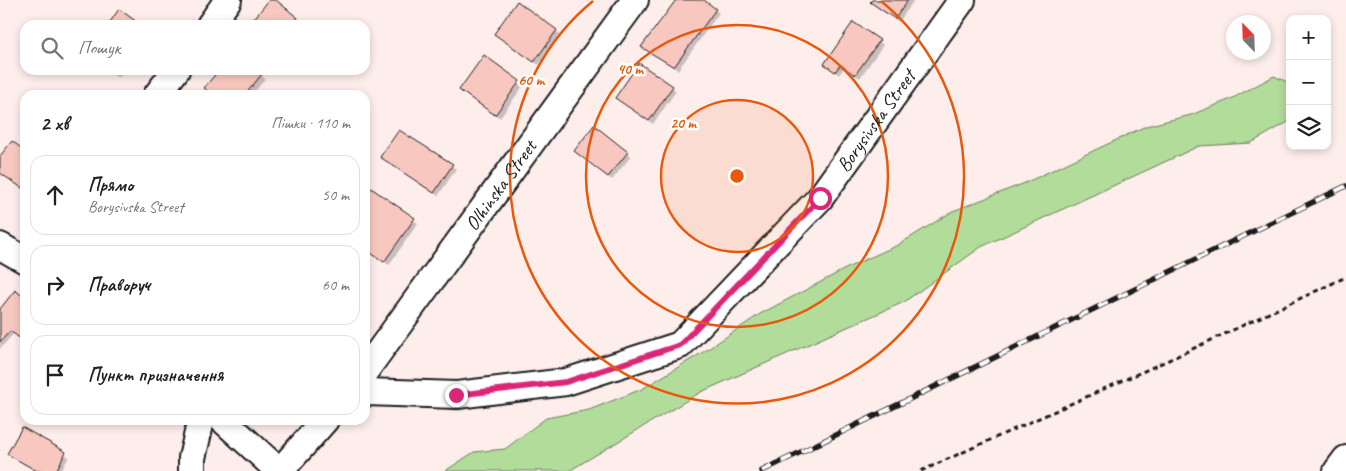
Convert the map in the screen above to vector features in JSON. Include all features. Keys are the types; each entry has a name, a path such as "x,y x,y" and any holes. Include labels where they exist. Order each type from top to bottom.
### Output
{"street":[{"path":"214,20 228,0"},
{"name":"Olhinska Street","path":"370,364 635,0"},
{"name":"Borysivska Street","path":"370,392 456,395 566,382 680,345 820,198 962,0"},
{"path":"161,90 172,75"},
{"path":"0,246 20,257"},
{"path":"192,471 200,425"},
{"path":"229,425 280,471 321,425"},
{"path":"1337,471 1346,458"}],"path":[{"path":"921,471 1173,358 1346,277"}],"green space":[{"path":"1274,76 1286,81 1286,123 1251,143 1199,146 981,247 904,302 701,392 569,471 445,471 474,452 505,449 546,418 589,410 642,389 708,349 760,314 851,266 898,245 953,211 1025,183 1146,126 1191,115 1231,99"}],"building":[{"path":"269,0 276,0 298,18 296,20 253,20"},
{"path":"676,0 704,0 716,9 674,67 641,47"},
{"path":"872,0 908,0 895,19 870,2"},
{"path":"517,1 557,30 534,62 494,34"},
{"path":"119,9 134,20 111,20"},
{"path":"853,22 880,40 855,75 840,65 835,72 824,64"},
{"path":"484,55 520,81 495,115 459,90"},
{"path":"639,63 673,86 649,121 615,98"},
{"path":"215,75 261,75 249,90 207,90 204,88"},
{"path":"594,125 628,152 608,177 574,151"},
{"path":"399,130 453,164 434,193 380,157"},
{"path":"12,141 20,147 20,187 0,173 0,156"},
{"path":"370,187 415,218 384,262 370,252"},
{"path":"15,290 20,294 20,338 10,331 0,342 0,309"},
{"path":"22,427 66,452 56,471 37,471 7,454"}],"railway":[{"path":"762,471 1346,186"}],"route":[{"path":"456,395 566,382 680,345 820,198"}]}
